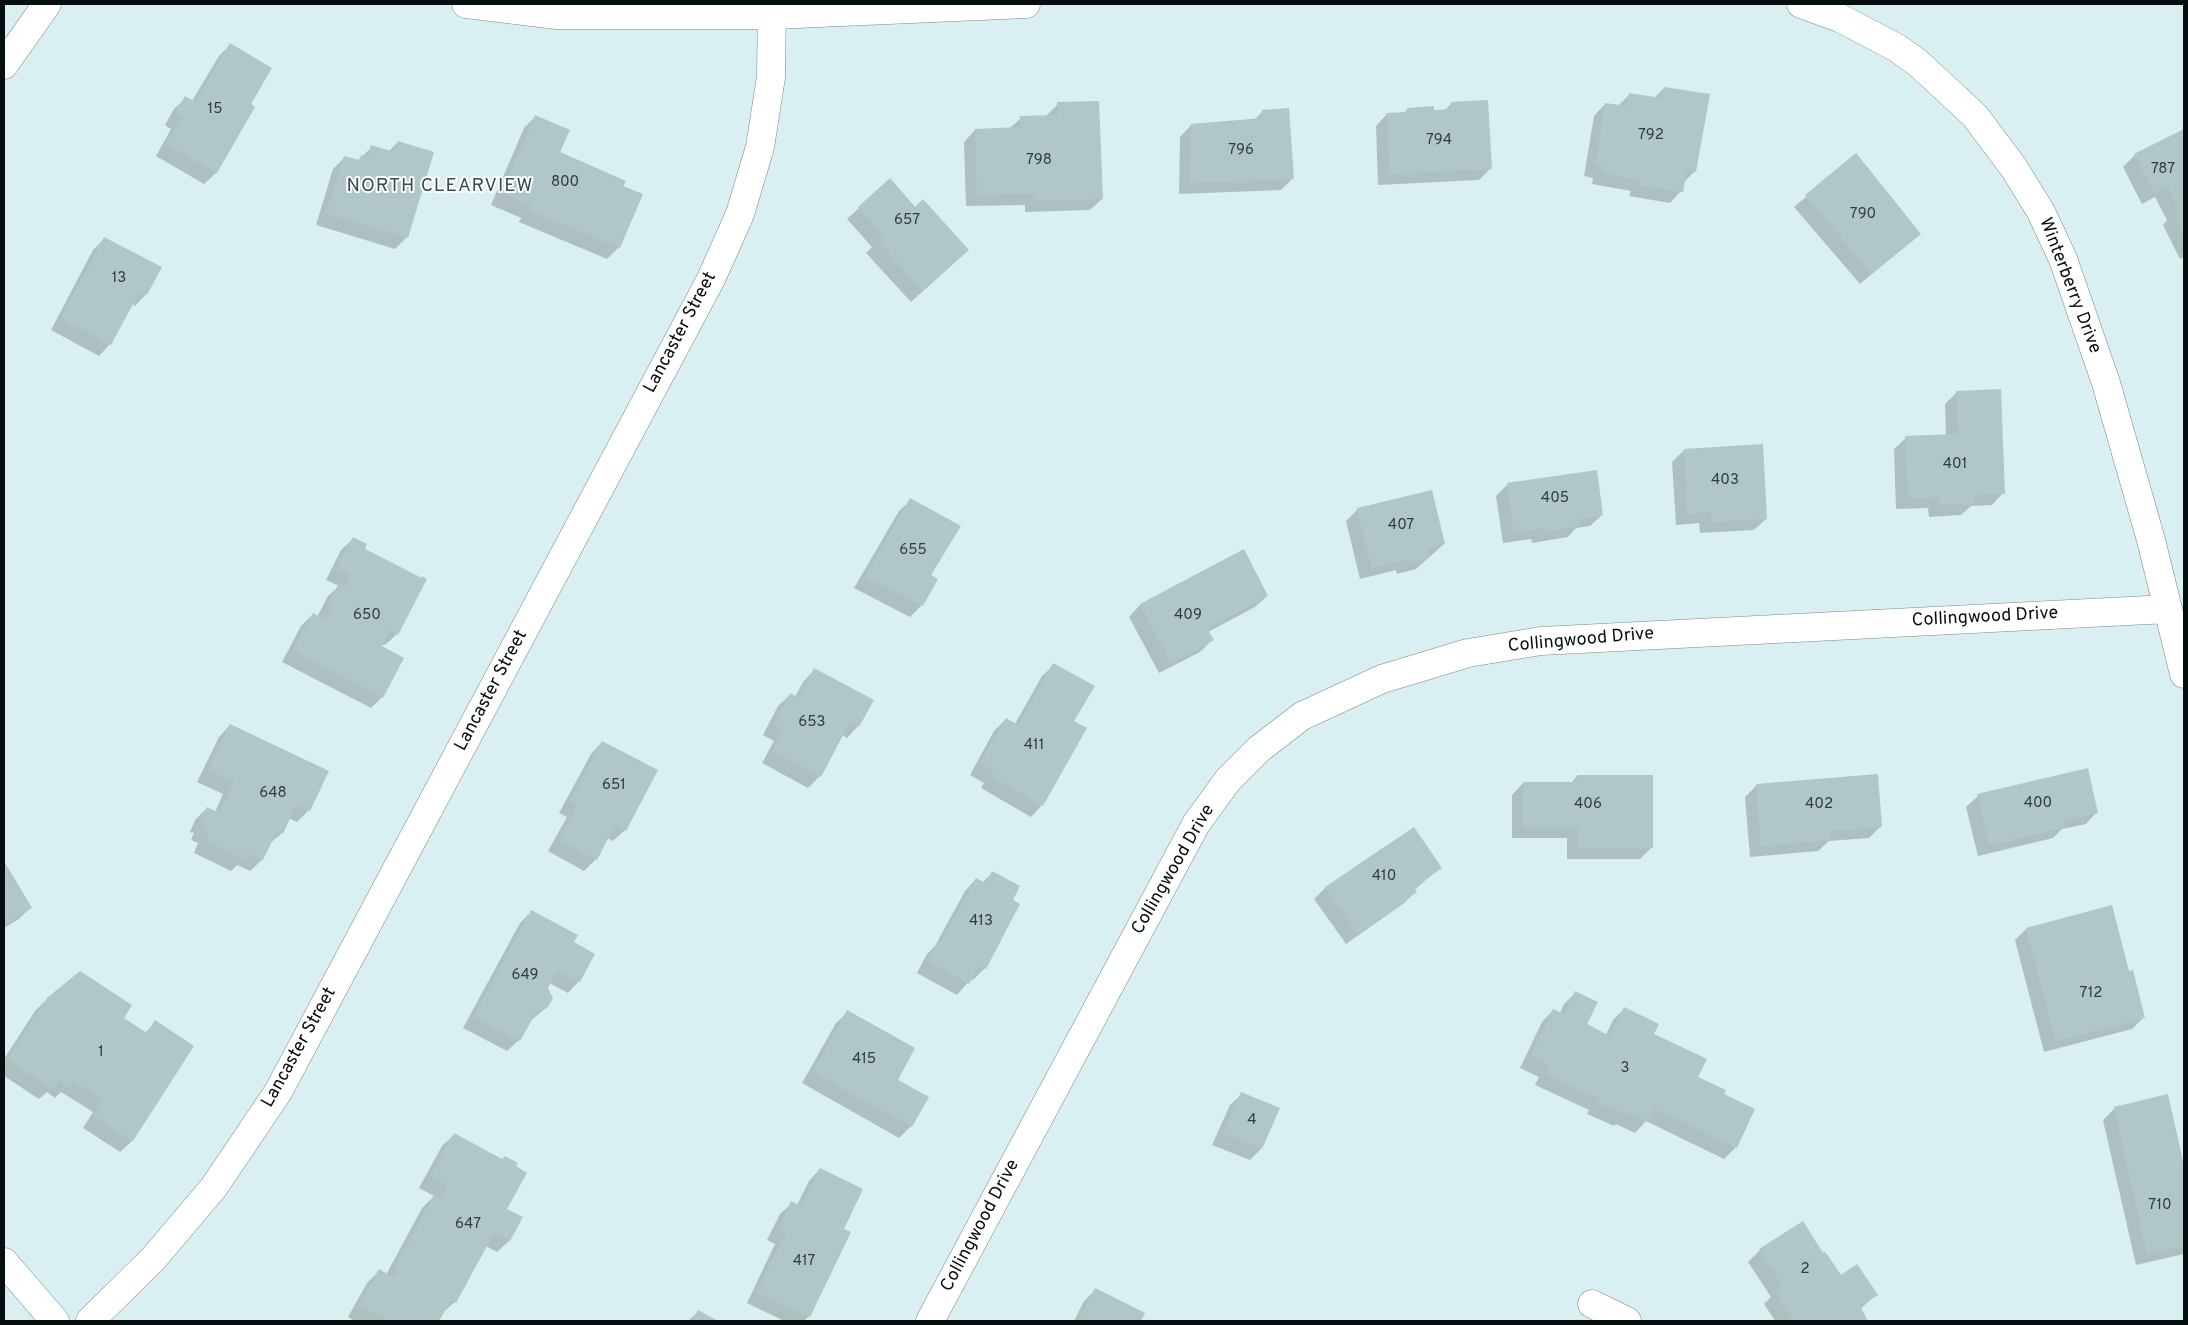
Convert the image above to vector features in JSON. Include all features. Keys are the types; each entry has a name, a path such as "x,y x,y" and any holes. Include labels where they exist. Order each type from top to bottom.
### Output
{"street":[{"path":"4,65 47,4"},
{"path":"466,4 557,15 1026,4"},
{"name":"Winterberry Drive","path":"1801,4 1840,18 1896,48 1918,63 1975,116 2014,168 2041,212 2066,268 2106,383 2151,540 2184,674"},
{"name":"Lancaster Street","path":"90,1321 153,1259 214,1187 278,1092 711,279 740,214 760,147 771,76 773,9"},
{"name":"Collingwood Drive","path":"930,1321 1196,824 1228,780 1259,749 1302,716 1382,679 1468,653 1541,641 2168,609"},
{"path":"4,1262 55,1321"},
{"path":"1592,1304 1627,1321"}],"building":[{"path":"230,43 272,68 251,104 255,107 217,173 166,144 182,117 175,113 185,96 195,102"},
{"path":"1664,87 1710,94 1696,172 1687,170 1683,192 1640,185 1641,180 1603,173 1604,167 1595,165 1605,103 1627,106 1629,93 1662,98"},
{"path":"1488,100 1492,169 1389,174 1387,113 1408,112 1407,108 1434,106 1434,110 1451,109 1451,102"},
{"path":"1099,101 1103,199 1036,201 1036,194 977,195 975,129 1020,127 1020,116 1058,115 1057,102"},
{"path":"1289,108 1294,179 1190,183 1191,124 1262,118 1262,110"},
{"path":"535,115 570,130 560,152 626,181 623,186 643,194 620,248 530,210 532,206 502,193"},
{"path":"2184,129 2184,234 2174,212 2179,209 2167,186 2154,193 2134,154"},
{"path":"398,141 434,152 408,238 326,213 344,156 359,160 361,155 368,157 371,145 394,152"},
{"path":"1856,153 1921,234 1872,274 1805,195"},
{"path":"890,178 915,207 923,199 969,250 923,291 877,240 883,235 858,207"},
{"path":"104,237 162,267 147,295 140,291 111,345 61,318"},
{"path":"2001,389 2005,494 1974,495 1974,504 1940,505 1939,497 1908,498 1905,436 1958,434 1956,391"},
{"path":"1763,444 1767,519 1711,522 1711,512 1687,514 1684,449"},
{"path":"1597,470 1603,515 1579,519 1580,526 1543,532 1543,528 1514,532 1507,483"},
{"path":"1432,490 1445,544 1427,549 1429,558 1409,563 1408,559 1372,568 1357,508"},
{"path":"910,498 961,526 931,575 938,579 923,606 865,577"},
{"path":"353,537 367,544 365,549 427,579 398,635 390,630 382,646 404,658 383,698 293,650 313,613 326,620 333,606 329,603 339,583 345,586 351,575 337,568"},
{"path":"1244,549 1268,596 1207,628 1214,640 1171,663 1140,604"},
{"path":"1053,663 1095,686 1074,721 1087,728 1043,806 991,776 995,771 980,763 1006,718 1018,725"},
{"path":"814,668 874,700 859,727 850,722 821,777 772,751 784,729 774,724 790,693 799,698"},
{"path":"230,724 329,771 310,811 296,805 283,834 277,831 263,860 247,853 244,860 205,841 209,832 202,828 205,822 201,820 207,807 219,813 234,782 208,770"},
{"path":"602,741 658,770 626,831 615,825 597,860 559,840 577,805 570,801"},
{"path":"2088,768 2098,813 2065,821 2066,827 1989,845 1977,794"},
{"path":"1878,774 1882,827 1830,831 1831,840 1761,846 1756,784"},
{"path":"1577,775 1653,775 1653,848 1578,848 1578,827 1523,827 1523,782 1577,782"},
{"path":"1414,827 1442,868 1414,888 1417,892 1358,934 1325,887"},
{"path":"4,861 32,908 4,925"},
{"path":"992,871 1020,886 1013,900 1020,904 986,969 979,966 969,984 927,961 938,941 941,942 976,878 986,883"},
{"path":"2112,905 2129,971 2133,970 2145,1018 2055,1041 2026,928"},
{"path":"531,910 578,935 574,942 595,954 580,982 558,970 548,988 553,998 548,1007 542,1011 538,1009 520,1041 474,1016"},
{"path":"80,971 132,1005 124,1018 147,1033 155,1020 194,1046 133,1141 93,1116 103,1100 73,1080 68,1087 58,1080 52,1089 7,1059 47,998"},
{"path":"1575,991 1598,1002 1587,1024 1610,1036 1624,1007 1659,1024 1654,1034 1707,1059 1698,1077 1726,1090 1724,1094 1755,1109 1737,1148 1654,1108 1647,1122 1628,1112 1626,1115 1597,1102 1600,1099 1545,1073 1549,1065 1531,1056 1553,1009 1564,1014"},
{"path":"847,1010 915,1048 898,1080 929,1097 912,1127 813,1072"},
{"path":"1241,1092 1280,1108 1262,1149 1223,1133"},
{"path":"2168,1094 2184,1166 2184,1246 2147,1255 2114,1107"},
{"path":"454,1133 502,1159 505,1156 518,1163 516,1166 527,1173 507,1209 523,1217 510,1241 494,1233 456,1303 451,1300 439,1321 388,1321 359,1306 379,1269 394,1278 398,1271 394,1269 434,1195 440,1199 447,1185 430,1176"},
{"path":"820,1168 863,1189 844,1229 851,1232 810,1317 757,1292 786,1232 778,1229 791,1201 801,1206"},
{"path":"1803,1221 1823,1253 1824,1251 1841,1275 1857,1264 1878,1295 1860,1306 1868,1321 1794,1321 1775,1292 1783,1286 1759,1249"},
{"path":"1095,1288 1145,1313 1141,1321 1078,1321"},
{"path":"698,1310 718,1321 691,1321"}],"district":[{"name":"NORTH CLEARVIEW","path":"440,187"}]}
